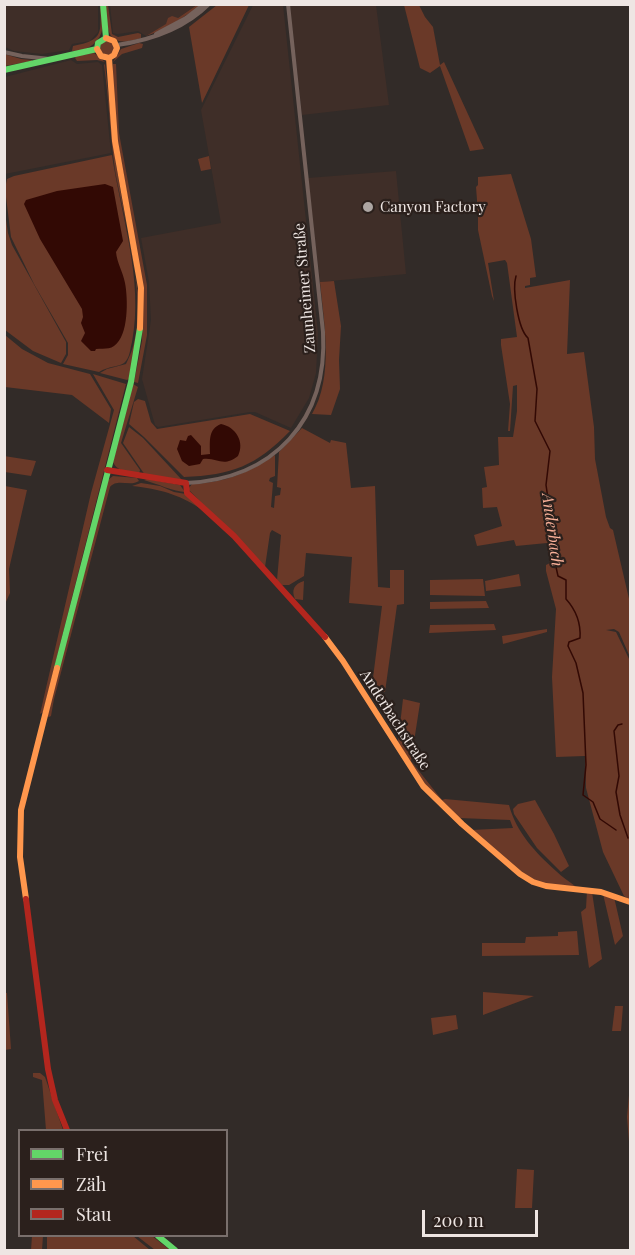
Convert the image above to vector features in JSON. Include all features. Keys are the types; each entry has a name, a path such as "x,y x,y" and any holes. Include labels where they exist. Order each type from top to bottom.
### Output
{"main road":[{"path":"103,4 106,38"},
{"path":"106,38 112,39 117,45 116,53 109,58 101,56 97,49 100,40 106,38"},
{"path":"5,70 97,49"},
{"path":"66,1129 55,1100 48,1069 20,857 19,833 26,787 136,361 142,313 137,260 115,141 109,58"},
{"name":"Zaunheimer Straße","path":"107,470 186,483"},
{"name":"Anderbachstraße","path":"186,483 190,497 234,536 319,629 343,661 423,786 440,803 529,880 546,886 601,892 630,902"},
{"path":"159,1237 175,1251"}],"street":[{"path":"150,38 186,18 204,4"},
{"path":"117,45 159,36 186,23 209,4"},
{"name":"Zaunheimer Straße","path":"186,483 225,478 245,471 266,459 286,443 302,424 314,402 321,378 324,356 323,332 288,4"},
{"path":"4,52 53,59"}],"shaded area":[{"path":"5,5 98,5 98,32 90,41 72,44 69,50 42,54 14,51 5,47"},
{"path":"100,5 103,21 100,36 89,47 72,51 73,46 90,41 98,34 101,22"},
{"path":"105,5 108,5 112,34 118,37 138,33 141,34 141,38 130,41 115,40 108,30"},
{"path":"110,5 197,5 146,36 138,31 113,33"},
{"path":"197,5 202,5 165,29 146,36 166,24 168,18 172,16 178,18"},
{"path":"217,5 249,5 202,103 189,27"},
{"path":"253,5 283,5 318,333 316,373 309,398 291,428 255,412 158,427 155,425 142,379 151,320 149,282 141,238 221,223 201,110"},
{"path":"290,5 376,5 389,105 302,115"},
{"path":"404,5 419,5 433,27 440,65 444,62 484,149 470,151 440,66 430,73 420,68"},
{"path":"107,41 112,43 114,48 112,53 107,55 102,53 100,48 102,43"},
{"path":"139,43 143,44 142,48 122,54 113,62 121,49"},
{"path":"94,53 105,62 77,61 75,58 76,56"},
{"path":"4,54 32,60 32,61 5,66"},
{"path":"71,60 77,64 98,62 102,65 111,153 5,174 5,77"},
{"path":"105,64 116,164 127,228 115,170"},
{"path":"113,64 116,64 119,133 147,285 147,335 138,383 134,382 142,341 143,288 117,136 112,82"},
{"path":"112,155 130,248 135,319 129,356 126,361 99,372 63,364 68,355 68,343 34,284 11,237 5,189 7,179 14,176"},
{"path":"209,156 211,169 201,171 198,159"},
{"path":"396,171 406,274 320,282 308,178"},
{"path":"511,174 531,239 536,277 530,278 530,285 525,288 570,280 567,354 584,352 594,427 595,459 606,517 613,530 630,603 630,657 619,632 614,629 606,630 616,632 630,661 630,900 624,896 603,852 586,788 585,756 556,757 552,677 556,609 546,571 546,565 550,563 547,543 516,546 514,540 477,546 474,535 502,526 497,507 483,508 482,488 487,487 484,467 499,465 498,437 513,437 517,411 517,385 513,386 510,431 508,431 510,404 501,339 517,337 505,260 488,263 494,301 492,296 478,230 476,187 478,177"},
{"path":"105,184 113,187 123,241 116,252 125,283 126,316 122,334 114,346 91,351 81,341 85,333 81,323 82,309 40,239 24,204 26,200 57,191"},
{"path":"4,206 12,245 66,342 66,354 61,363 33,351 5,330"},
{"path":"135,275 139,298 138,339 130,378 127,380 100,373 126,364 134,344 137,320"},
{"path":"334,281 341,326 340,389 331,415 312,414 319,399 325,367 325,332 320,282"},
{"path":"5,335 22,349 48,363 90,374 111,409 109,423 72,395 5,387"},
{"path":"93,374 126,384 43,712 40,714 91,493 114,410"},
{"path":"133,384 138,387 121,443 140,470 139,474 121,470 113,462"},
{"path":"138,399 145,401 151,422 157,429 250,414 290,431 266,453 242,466 216,474 184,477 129,424 134,402"},
{"path":"221,424 231,428 238,436 240,451 238,456 224,462 203,459 200,464 189,466 182,461 177,449 180,440 186,441 191,435 201,446 201,455 210,454 212,432"},
{"path":"129,427 143,438 182,480 145,475 123,443"},
{"path":"302,428 330,443 331,440 346,443 351,488 375,486 378,587 390,588 390,570 404,570 404,604 397,605 385,692 372,686 382,606 349,603 352,557 306,553 304,576 289,585 282,585 277,580 281,535 272,530 270,533 265,567 188,489 192,484 214,482 235,476 275,455 275,476 269,481 273,483 271,507 274,508 275,496 280,495 281,488 277,487 279,452"},
{"path":"4,456 36,461 31,476 5,472"},
{"path":"113,476 137,478 139,481 116,483 110,487 49,717 47,716 108,480"},
{"path":"144,480 180,485 185,492"},
{"path":"141,483 186,494 201,509 168,493 132,486"},
{"path":"5,486 27,490 9,569 10,593 5,604"},
{"path":"519,574 521,586 486,591 485,581"},
{"path":"483,579 485,596 430,595 430,580"},
{"path":"304,581 303,600 295,599 294,588"},
{"path":"486,601 489,608 430,609 430,602"},
{"path":"494,624 496,630 429,633 430,625"},
{"path":"547,629 547,632 503,644 502,636"},
{"path":"403,699 420,703 411,761 442,800 509,805 516,824 534,849 575,886 546,885 528,879 471,830 513,828 510,820 459,818 427,787 398,742"},
{"path":"535,800 569,866 561,872 537,848 514,814 513,809 518,804"},
{"path":"587,891 592,892 602,959 589,968 581,912 586,908"},
{"path":"603,894 614,897 623,936 615,945"},
{"path":"577,931 579,955 482,956 482,943 525,943 526,937 558,936 558,932"},
{"path":"483,992 534,996 483,1015"},
{"path":"4,993 7,993 11,1049 5,1050"},
{"path":"615,1006 623,1006 621,1031 612,1031"},
{"path":"456,1015 458,1029 433,1035 431,1018"},
{"path":"33,1073 40,1073 45,1077 63,1129 46,1129 42,1080 33,1077"},
{"path":"630,1084 630,1154 627,1117"},
{"path":"517,1169 534,1170 532,1208 515,1208"},
{"path":"32,1237 43,1237 42,1250 31,1250"},
{"path":"47,1237 134,1237 150,1250 47,1250"},
{"path":"138,1237 153,1237 170,1250 155,1250"}],"waterway":[{"name":"Anderbach","path":"516,276 517,308 521,326 528,338 537,389 535,421 550,451 546,485 555,546 554,558 558,576 566,580 566,599 575,612 580,627 580,638 569,642 568,646 576,663 583,693 586,765 583,795 593,802 600,819 616,830"},
{"path":"622,724 618,725 614,731 619,776 616,792 620,815 628,838"}],"traffic: fast":[{"path":"103,4 106,38"},
{"path":"97,49 98,43 106,38"},
{"path":"4,70 97,49"},
{"path":"57,668 131,382 140,328"},
{"path":"159,1237 175,1250"}],"traffic: slow":[{"path":"106,38 114,41 117,48 114,55 109,58"},
{"path":"97,49 101,56 109,58"},
{"path":"109,58 115,141 141,288 140,328"},
{"path":"325,637 343,661 423,786 462,824 520,874 533,882 546,886 601,892 630,902"},
{"path":"26,899 20,857 21,810 57,668"}],"traffic: jam":[{"path":"107,470 186,483 187,493 234,536 325,637"},
{"path":"26,899 48,1069 55,1100 67,1129"}],"place":[{"name":"Canyon Factory","path":"368,207"}]}
